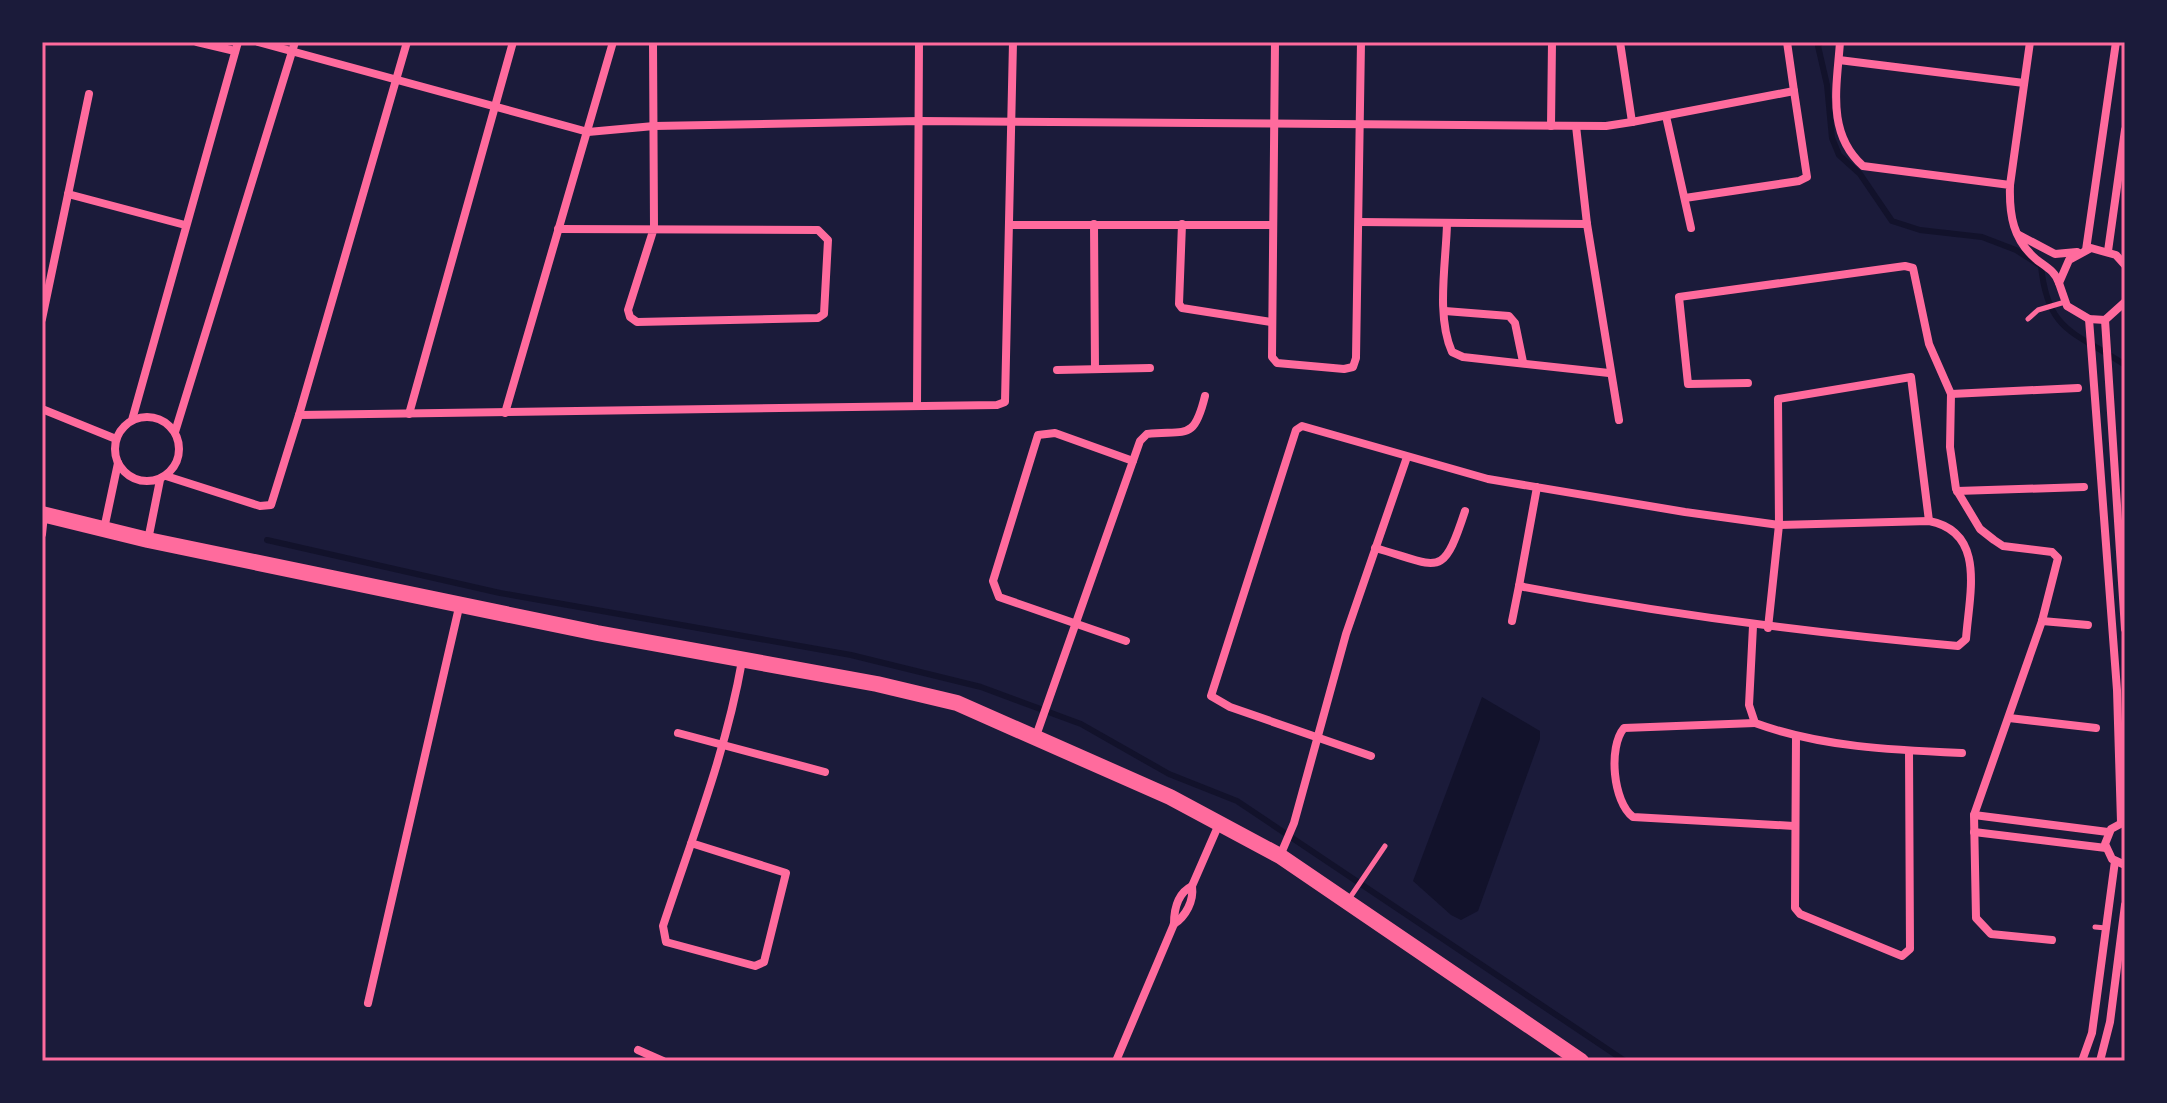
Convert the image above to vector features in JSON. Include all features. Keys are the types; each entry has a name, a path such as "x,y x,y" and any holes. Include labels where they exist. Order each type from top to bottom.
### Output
{"main road":[{"path":"43,514 105,523 149,535 742,661 937,697 1038,729 1219,824 1282,850 1581,1061"}],"street":[{"path":"105,523 118,463 116,439 132,420 236,46 197,42"},
{"path":"258,42 588,132 654,126 1011,120 1576,126 1632,122 1794,91"},
{"path":"149,535 163,478 179,456 175,432 295,42"},
{"path":"118,463 136,480 163,478 260,506 271,505 398,82 407,42"},
{"path":"409,414 513,42"},
{"path":"505,413 613,42"},
{"path":"558,229 654,228 818,230 828,240 827,306 824,314 818,318 637,322 628,310 654,228 653,42"},
{"path":"917,406 919,42"},
{"path":"299,415 997,405 1005,402 1013,42"},
{"path":"1275,42 1271,322 1274,361 1344,369 1353,367 1359,222 1361,42"},
{"path":"1551,126 1552,42"},
{"path":"1620,42 1632,122"},
{"path":"1685,198 1799,181 1807,177 1787,42"},
{"path":"1840,42 1836,113 1841,136 1851,155 1863,166 2010,185"},
{"path":"2030,42 2010,185 2009,213 2024,249 2056,274 2065,302 2077,315 2105,320 2125,302"},
{"path":"2059,283 2062,270 2082,251 2116,42"},
{"path":"1839,60 2024,83"},
{"path":"42,319 89,94"},
{"path":"1666,116 1691,228"},
{"path":"1576,126 1587,224 1619,420"},
{"path":"2108,251 2125,130"},
{"path":"68,194 185,225"},
{"path":"1359,222 1587,224"},
{"path":"1094,224 1095,369"},
{"path":"1182,224 1179,304 1182,308 1271,322"},
{"path":"1447,224 1445,311 1447,340 1452,352 1463,357 1609,373"},
{"path":"1010,225 1273,225"},
{"path":"2019,235 2055,254 2108,251 2125,265"},
{"path":"1748,383 1688,384 1679,297 1905,266 1913,268 1929,344 1951,394 1950,447 1957,491 1980,529 2003,546 2052,552 2058,558 2042,621 1974,815 1976,918 1991,934 2052,940"},
{"path":"1445,311 1509,316 1515,323 1523,362"},
{"path":"1974,815 2108,832 2123,822 2117,690 2089,319"},
{"path":"2105,320 2125,629"},
{"path":"1057,370 1150,368"},
{"path":"1768,628 1779,525 1778,399 1911,377 1929,521"},
{"path":"1951,394 2078,388"},
{"path":"1038,729 1133,461 1147,434 1192,430 1198,424 1205,396"},
{"path":"42,409 116,439"},
{"path":"132,420 156,417 175,432"},
{"path":"1371,756 1214,700 1212,691 1296,430 1310,426 1407,457 1537,487 1779,525 1929,521 1945,524 1961,538 1970,555 1966,639 1963,644 1768,628 1641,610 1519,586"},
{"path":"1126,641 999,597 993,589 993,581 1038,435 1055,433 1133,461"},
{"path":"1282,850 1294,823 1375,548 1407,457"},
{"path":"1512,621 1537,487"},
{"path":"1957,491 2084,487"},
{"path":"1375,548 1431,564 1444,561 1450,555 1465,511"},
{"path":"42,534 43,514"},
{"path":"368,1003 460,602"},
{"path":"2042,621 2088,625"},
{"path":"1753,626 1749,705 1755,723"},
{"path":"691,843 786,873 764,962 755,966 666,942 663,926 691,843 724,746 742,661"},
{"path":"2009,718 2096,728"},
{"path":"1794,826 1660,821 1633,817 1618,800 1616,760 1620,732 1624,728 1755,723 1796,738 1909,751 1962,753"},
{"path":"678,733 825,772"},
{"path":"1796,738 1794,826 1797,912 1897,956 1906,955 1910,949 1909,751"},
{"path":"1116,1061 1174,924 1174,911 1184,890 1192,886 1219,824"},
{"path":"1974,832 2106,848"},
{"path":"2108,832 2106,848 2115,861 2125,865"},
{"path":"2082,1061 2092,1033 2115,861"},
{"path":"2100,1061 2110,1022 2125,905"},
{"path":"638,1050 662,1061"}],"lane":[{"path":"2028,319 2038,310 2065,302"},
{"path":"1350,899 1385,846"},
{"path":"2102,873 2112,874"},
{"path":"2095,927 2106,928"}],"shaded area":[{"path":"1482,697 1540,731 1540,739 1478,911 1461,920 1451,915 1413,881"}],"waterway":[{"path":"1821,42 1818,46 1827,85 1832,138 1839,155 1860,174 1892,221 1920,230 1982,237 2016,250 2041,266 2050,305 2066,328 2125,365"},
{"path":"267,540 500,593 851,655 981,687 1081,724 1169,774 1237,801 1625,1061"}]}
